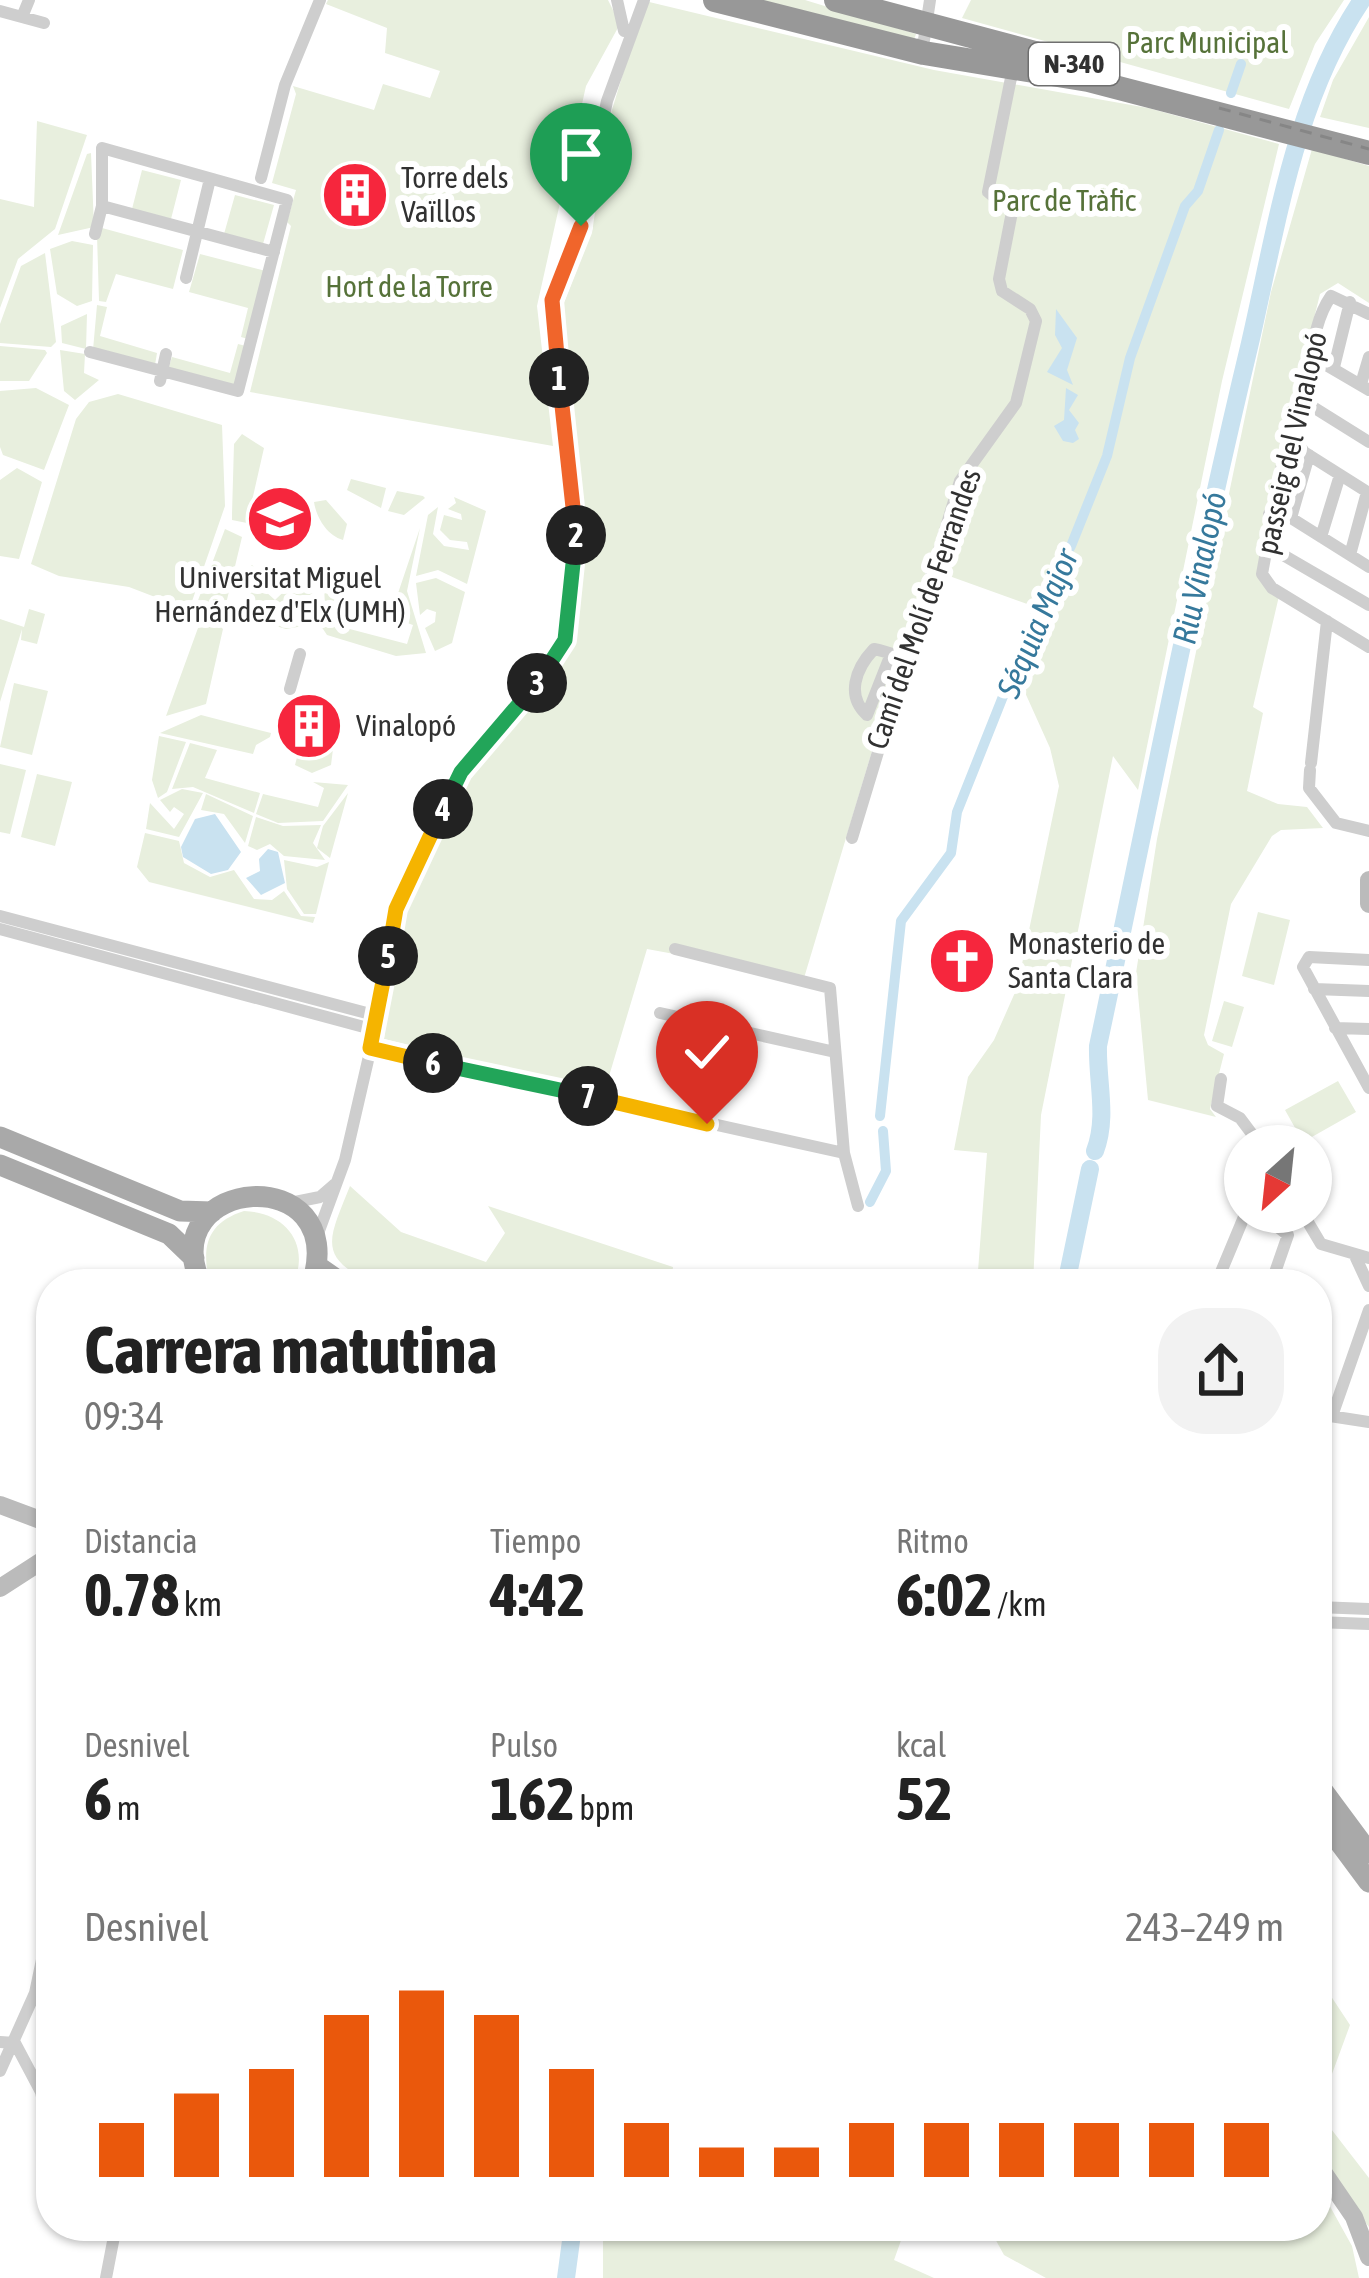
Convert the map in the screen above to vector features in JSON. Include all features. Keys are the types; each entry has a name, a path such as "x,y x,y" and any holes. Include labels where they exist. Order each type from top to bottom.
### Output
{"highway":[{"name":"N-340","path":"715,0 915,51 1219,108 1369,143"},
{"name":"N-340","path":"836,0 924,11 1369,153"}],"main road":[{"path":"0,1137 180,1211 212,1212"},
{"path":"0,1165 169,1234 194,1258"},
{"path":"197,1269 194,1258 200,1229 212,1212 245,1195 288,1203 305,1219 316,1240 315,1269"},
{"path":"1332,1803 1369,1853"},
{"path":"1332,1832 1369,1882"}],"street":[{"path":"261,178 285,85 320,0"},
{"path":"316,1240 340,1178 377,1023 396,909 461,772 552,665 565,640 576,530 552,300 577,244 623,44 625,21 617,0"},
{"path":"623,44 644,0"},
{"path":"22,17 37,1"},
{"path":"0,11 44,23"},
{"path":"915,51 924,11"},
{"name":"Camí del Molí de Ferrandes","path":"852,838 869,793 873,754 909,660 960,481 1016,403 1036,321 1030,309 1002,291 999,279 1012,212 988,191 1013,67"},
{"path":"90,352 161,376 238,391 287,200 102,148 102,206 95,234"},
{"path":"186,278 210,178"},
{"path":"102,206 274,252"},
{"name":"passeig del Vinalopó","path":"1327,621 1272,588 1262,574 1269,514 1316,362 1312,353 1331,296 1350,302"},
{"path":"1334,367 1350,302 1369,314"},
{"path":"161,376 166,354"},
{"path":"1316,362 1334,367 1365,387 1369,357"},
{"path":"1305,402 1369,442"},
{"path":"1295,439 1309,455 1368,492 1350,555"},
{"path":"1291,518 1309,455"},
{"path":"1321,537 1340,475"},
{"path":"1269,514 1291,518 1369,567"},
{"path":"1266,545 1369,605"},
{"path":"1369,646 1327,621 1310,766 1310,788 1336,824 1369,831"},
{"path":"891,654 867,716 855,704 852,692 865,659 874,649 891,654 909,660"},
{"path":"290,689 300,654"},
{"path":"1368,902 1369,880"},
{"path":"0,916 377,1023"},
{"path":"0,929 377,1023"},
{"path":"675,949 830,988 844,1153 858,1207"},
{"path":"1369,959 1304,961 1335,1028 1361,1062 1369,1088"},
{"path":"1314,989 1369,991"},
{"path":"660,1013 835,1052"},
{"path":"1335,1028 1369,1029"},
{"path":"370,1048 844,1153"},
{"path":"1221,1079 1217,1106 1245,1125"},
{"path":"288,1203 320,1197 340,1178"},
{"path":"1226,1269 1239,1233"},
{"path":"1276,1269 1285,1233"},
{"path":"1314,1233 1321,1244 1362,1258 1369,1286"},
{"path":"1332,1396 1369,1310"},
{"path":"1332,1416 1369,1422"},
{"path":"0,1505 36,1518"},
{"path":"0,1588 36,1565"},
{"path":"1332,1608 1369,1609"},
{"path":"1332,1623 1369,1624"},
{"path":"0,2071 8,2042 36,1988"},
{"path":"8,2042 36,2084"},
{"path":"1332,2185 1354,2217 1369,2257"},
{"path":"106,2278 113,2241"}],"green space":[{"name":"Hort de la Torre","path":"328,0 608,0 620,24 586,86 537,306 553,446 250,392 291,226 287,222 296,190 272,183 296,94 293,86 374,110 383,84 430,98 440,71 385,53 387,28 326,4"},
{"path":"748,0 805,0 916,34 914,40"},
{"name":"Parc Municipal","path":"971,0 1344,0 1315,44 1289,109 962,18"},
{"name":"Parc de Tràfic","path":"645,1 934,70 1148,108 1279,144 1222,381 1138,790 1113,756 1041,1115 1034,1269 978,1269 987,1153 954,1150 968,1077 994,1040 1017,988 1059,786 1050,748 1018,677 1041,609 927,568 804,978 647,949 604,1093 384,1039 400,912 471,769 570,653 578,579 562,308 592,233 608,123"},
{"path":"1369,17 1369,128 1320,117 1333,80"},
{"path":"37,121 87,135 55,229 18,259 0,308 0,199 34,207"},
{"path":"1312,149 1369,166 1369,303 1338,283 1320,294 1268,504 1260,581 1279,596 1253,707 1263,713 1247,791 1278,804 1307,807 1323,828 1281,830 1272,836 1231,904 1204,1035 1208,1045 1224,1054 1210,1109 1216,1117 1148,1100 1136,973 1157,839 1271,292"},
{"path":"91,153 94,227 58,235 87,154"},
{"path":"142,170 181,180 171,219 132,209"},
{"path":"235,195 274,205 263,244 224,234"},
{"path":"102,228 183,250 173,289 116,274 106,302 99,301 97,235"},
{"path":"72,241 93,245 92,301 77,306 57,294 50,249"},
{"path":"45,253 56,342 51,347 0,343 0,324 21,266"},
{"path":"200,254 266,271 248,339 241,337 248,308 189,292"},
{"path":"97,305 107,307 100,336 157,353 155,365 93,350"},
{"path":"87,314 86,349 62,343 61,326"},
{"path":"238,344 246,346 234,387 168,370 172,357 230,373"},
{"path":"0,346 47,353 29,381 0,381"},
{"path":"60,350 85,354 84,373 99,380 75,400 64,391"},
{"path":"36,388 69,405 44,470 3,455 0,447 0,391"},
{"path":"118,394 222,425 225,506 189,610 129,587 59,576 31,564 76,419 89,402"},
{"path":"242,434 264,448 247,523 232,520 234,444"},
{"path":"17,468 42,482 19,559 0,556 0,480"},
{"path":"351,479 386,488 381,508 347,490"},
{"path":"397,491 425,498 404,515 388,511"},
{"path":"454,497 486,511 467,584 438,570 416,576 428,515 438,507 433,534 444,546 469,550 467,542 450,540 440,530 444,515 462,520 461,514 448,509 456,503"},
{"path":"326,500 347,524 343,540 327,529 317,513 314,502"},
{"path":"420,528 407,591 426,653 396,656 327,635 321,626 326,611 345,605 342,627 407,644 413,625 390,617"},
{"path":"225,529 242,537 225,608 208,612 197,603"},
{"path":"252,565 261,574 255,582 275,600 298,578 312,588 313,610 270,607 248,599 253,581 246,571"},
{"path":"333,568 355,574 344,601 325,606 324,586"},
{"path":"436,578 465,592 452,643 435,651 425,628 435,622 436,612 427,609 420,615 416,583"},
{"path":"248,602 312,614 303,626 286,629 244,617"},
{"path":"29,609 45,614 37,644 21,640 22,629 0,702 0,619 24,627"},
{"path":"202,617 212,618 223,629 206,704 166,716"},
{"path":"14,683 48,691 32,755 0,747"},
{"path":"201,715 271,733 270,737 256,745 253,754 160,733"},
{"path":"159,736 186,742 167,792 158,798 152,780"},
{"path":"301,742 333,749 331,765 312,773 295,765"},
{"path":"190,743 217,750 205,778 260,793 254,813 193,787 172,789"},
{"path":"0,764 26,770 10,834 0,832"},
{"path":"37,774 72,782 55,846 21,837"},
{"path":"313,782 348,785 323,821 278,823 256,814 263,794 318,807 324,788"},
{"path":"182,789 203,793 179,837 146,829 150,803 174,829 184,814 174,807 170,812 160,800"},
{"path":"348,793 330,858 317,848 323,826"},
{"path":"206,794 253,816 245,843 224,814 201,810"},
{"path":"256,817 283,826 321,825 313,843 325,860 284,856 270,844 257,850 248,846"},
{"path":"145,833 179,841 184,863 210,877 234,870 254,899 272,900 284,891 301,916 315,917 313,923 149,882 137,867"},
{"path":"284,860 317,867 329,862 316,914 304,914 287,889"},
{"path":"1258,912 1290,920 1274,985 1242,976"},
{"path":"1224,1001 1244,1007 1232,1047 1212,1041"},
{"path":"1338,1081 1356,1112 1332,1126 1293,1125 1285,1110"},
{"path":"350,1186 401,1232 486,1262 505,1233 488,1206 673,1269 349,1269 335,1256 332,1245"},
{"path":"259,1213 283,1224 296,1244 298,1269 208,1269 209,1238 231,1216"},
{"path":"1332,1998 1350,2025 1332,2074"},
{"path":"1332,2130 1369,2178 1369,2227 1332,2181"},
{"path":"1332,2210 1352,2246 1359,2278 1046,2278 1004,2255 996,2241 1332,2241"},
{"path":"603,2241 901,2241 894,2260 934,2278 603,2278"}],"water":[{"path":"1056,309 1077,338 1067,370 1073,385 1047,372 1062,348 1055,335"},
{"path":"1066,388 1078,395 1069,410 1079,423 1075,430 1079,439 1073,443 1063,441 1054,426 1064,420"},
{"path":"215,814 241,852 228,870 211,874 183,857 181,847 195,819"},
{"path":"268,849 278,852 285,883 261,895 246,878 260,871 259,859"}],"waterway":[{"name":"Riu Vinalopó","path":"1095,1151 1101,1112 1098,1046 1279,210 1320,80 1362,0"},
{"name":"Séquia Major","path":"1231,93 1241,64"},
{"name":"Séquia Major","path":"880,1116 901,921 951,853 957,812 1047,586 1071,546 1107,456 1130,358 1185,206 1198,191 1219,130"},
{"name":"Séquia Major","path":"870,1202 886,1171 883,1131"},
{"name":"Riu Vinalopó","path":"1069,1269 1090,1169"},
{"name":"Riu Vinalopó","path":"566,2278 571,2241"}],"railway":[{"path":"1219,108 1369,149"}],"place":[{"name":"Torre dels Vaïllos","path":"355,195"},
{"name":"Universitat Miguel Hernández d'Elx (UMH)","path":"280,519"},
{"name":"Vinalopó","path":"309,726"},
{"name":"Monasterio de Santa Clara","path":"962,961"}],"route":[{"path":"581,226 552,300 576,530 572,612 565,640 552,665 461,772 412,872 396,909 370,1048 707,1124"}]}
